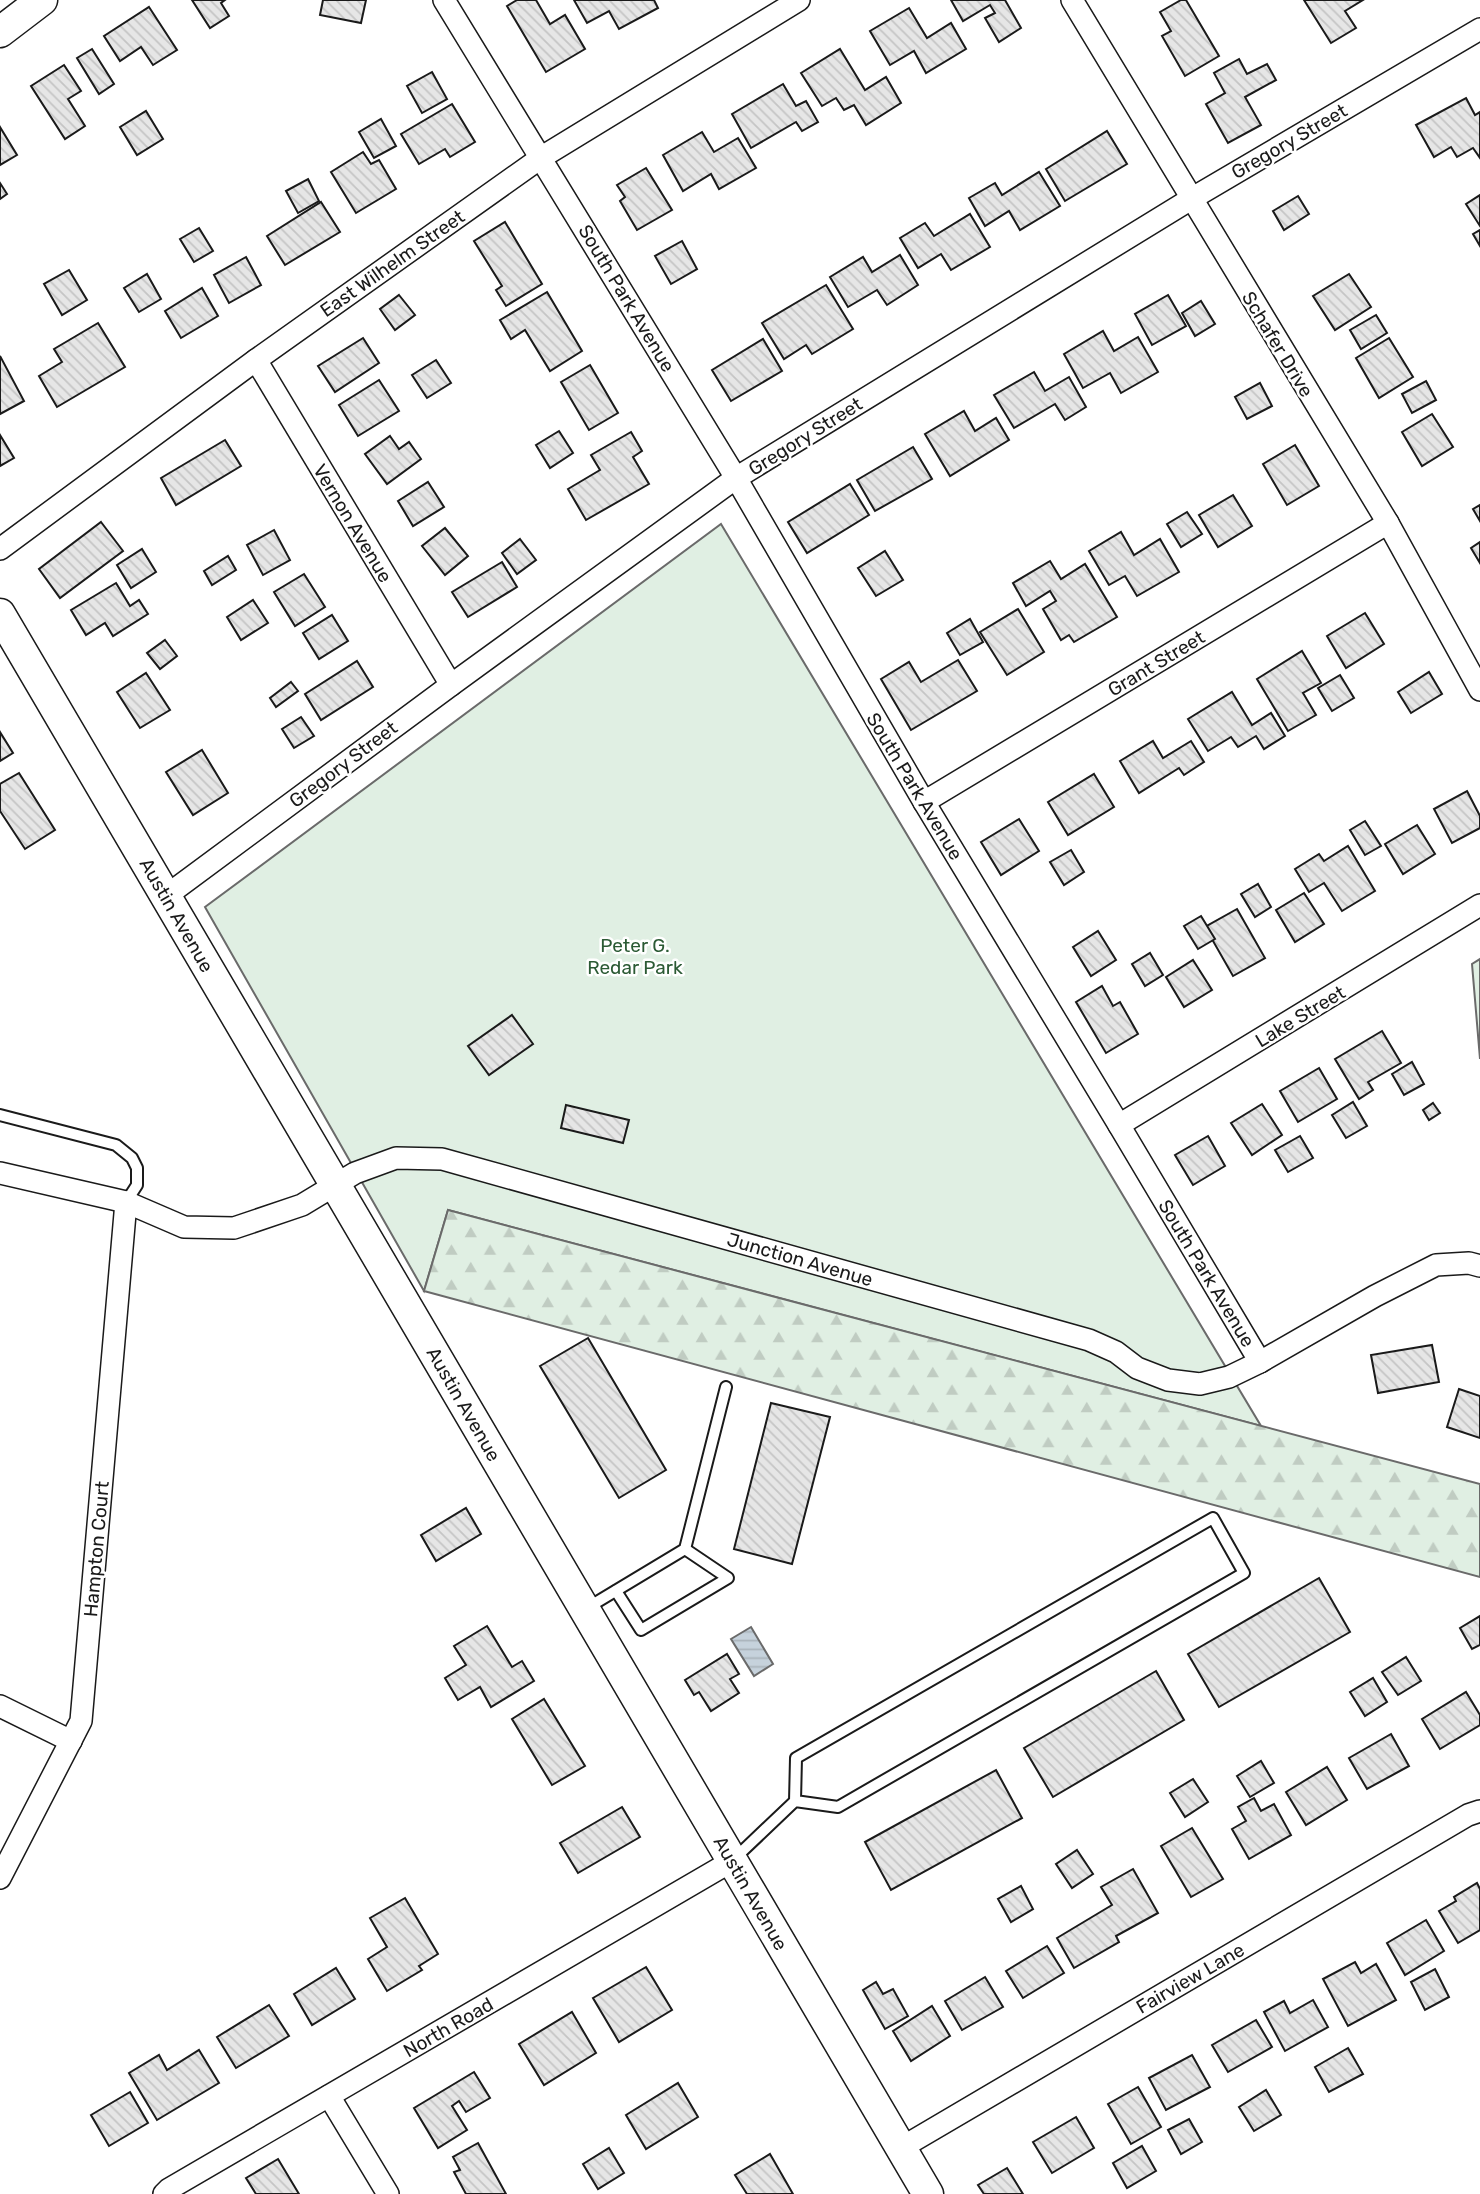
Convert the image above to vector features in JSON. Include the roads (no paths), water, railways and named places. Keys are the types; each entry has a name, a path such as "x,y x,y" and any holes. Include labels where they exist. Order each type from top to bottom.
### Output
{"street":[{"path":"0,33 42,0"},
{"name":"South Park Avenue","path":"444,0 736,478 924,802 1260,1362 1375,1296 1436,1265 1469,1263 1480,1266"},
{"name":"East Wilhelm Street","path":"0,549 256,360 541,157 799,0"},
{"name":"Schafer Drive","path":"1072,0 1388,523 1480,690"},
{"name":"Gregory Street","path":"166,896 736,478 1191,199 1480,29"},
{"name":"Vernon Avenue","path":"256,360 451,685"},
{"name":"Grant Street","path":"924,802 1388,523"},
{"name":"Austin Avenue","path":"0,614 928,2194"},
{"name":"Lake Street","path":"1119,1125 1480,905"},
{"name":"Junction Avenue","path":"0,1174 126,1202 184,1227 234,1228 302,1205 355,1173 397,1158 442,1159 1089,1340 1116,1352 1137,1368 1168,1380 1200,1384 1229,1377 1260,1362"},
{"name":"Hampton Court","path":"0,1878 81,1721 126,1202"},
{"path":"0,1706 71,1741"},
{"name":"Fairview Lane","path":"901,2148 1468,1815 1480,1811"},
{"name":"North Road","path":"164,2194 732,1861"},
{"path":"329,2096 388,2194"}],"lane":[{"path":"0,1115 116,1145 132,1158 137,1168 137,1185 126,1202"},
{"path":"585,1609 685,1549 726,1387"},
{"path":"732,1861 795,1801 796,1758 1213,1518 1244,1573 838,1807 795,1801"},
{"path":"616,1591 641,1630 727,1578 685,1549"}],"park label":[{"name":"Peter G. Redar Park","path":"635,956"}]}
